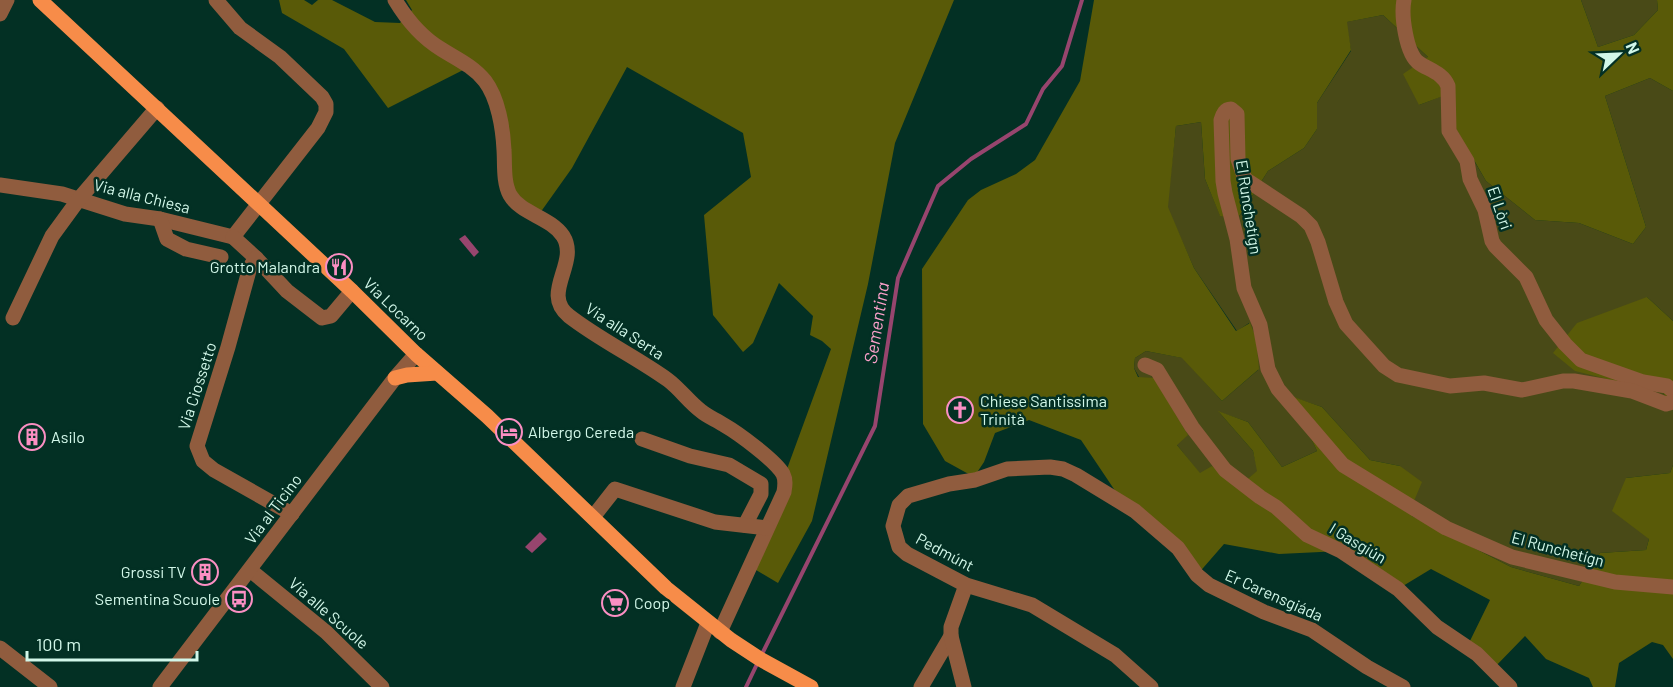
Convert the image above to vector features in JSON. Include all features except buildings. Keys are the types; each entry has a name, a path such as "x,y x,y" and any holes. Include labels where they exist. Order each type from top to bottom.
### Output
{"main road":[{"name":"Via Locarno","path":"40,0 352,291 416,354 487,416 658,581 719,632 811,687"},
{"path":"395,378 437,373"}],"street":[{"path":"0,14 7,0"},
{"path":"216,0 240,28 280,57 311,86 326,104 325,116 318,128 233,237 287,291 325,319 331,316 352,291"},
{"name":"Via alla Serta","path":"395,0 408,22 438,47 472,68 488,86 501,131 506,183 510,195 518,204 556,228 563,236 567,246 567,258 558,293 562,310 670,381 697,408 734,431 782,472 785,482 784,492 719,632 683,687"},
{"name":"El Lòri","path":"1404,0 1405,28 1413,57 1416,62 1446,80 1449,131 1467,160 1470,179 1485,210 1495,246 1526,277 1546,320 1575,356 1588,364 1643,382 1667,386 1671,399"},
{"path":"14,318 46,246 79,199 144,120 157,108"},
{"name":"El Runchetígn","path":"1671,399 1574,381 1563,381 1522,390 1484,383 1450,386 1398,375 1391,371 1360,341 1342,316 1311,226 1301,216 1245,179 1238,159 1237,114 1231,109 1223,114 1221,120 1225,193 1237,239 1244,288 1260,325 1268,369 1278,389 1343,465 1446,528 1512,558 1615,582 1673,588"},
{"name":"Via alla Chiesa","path":"0,185 62,194 125,214 160,219 233,237"},
{"path":"160,219 167,239 186,249 221,257"},
{"name":"Via Ciossetto","path":"256,258 250,267 197,446 200,456 214,470 292,514"},
{"name":"Via al Ticino","path":"160,687 395,378 416,354"},
{"name":"I Gasgiún","path":"1145,365 1157,370 1192,427 1225,470 1276,507 1307,535 1341,551 1398,589 1437,627 1477,654 1510,687"},
{"path":"642,439 690,456 729,465 761,484 761,494 745,525"},
{"name":"Er Carensgiáda","path":"1016,468 1050,467 1076,475 1135,511 1178,548 1197,575 1209,585 1264,612 1312,630 1367,667 1403,687"},
{"name":"Pedmúnt","path":"1016,468 915,493 902,501 893,526 902,550 966,585 1032,604 1115,655 1151,687"},
{"path":"594,517 615,489 715,522 767,528"},
{"name":"Via alle Scuole","path":"250,570 326,632 382,687"},
{"path":"964,687 951,636 951,627 966,585"},
{"path":"921,687 951,636"},
{"path":"0,648 50,687"}],"shaded area":[{"path":"279,0 304,0 312,5 318,0 332,0 375,22 400,23 412,10 406,0 954,0 895,143 868,284 812,521 778,583 751,567 831,349 810,335 813,316 779,283 753,343 743,352 713,315 704,215 751,177 743,133 627,67 572,168 540,213 512,190 508,148 473,65 388,108 344,49 282,13"},
{"path":"1094,0 1581,0 1598,47 1634,35 1658,10 1657,0 1673,0 1673,91 1650,78 1605,96 1646,227 1633,244 1579,223 1535,220 1486,181 1456,129 1454,92 1419,105 1403,74 1428,57 1383,15 1347,22 1351,50 1317,103 1317,129 1304,148 1268,171 1238,218 1220,216 1205,179 1201,122 1176,126 1168,207 1194,268 1236,331 1250,323 1256,338 1259,369 1222,401 1182,358 1146,351 1135,358 1134,368 1138,377 1154,378 1188,435 1177,445 1200,473 1212,466 1238,487 1257,471 1253,451 1218,411 1248,422 1282,467 1317,451 1291,396 1322,407 1370,460 1400,466 1422,482 1414,501 1412,516 1511,567 1579,586 1600,553 1646,550 1649,539 1612,511 1626,478 1670,473 1673,465 1673,659 1663,645 1652,642 1619,663 1615,687 1593,687 1589,678 1546,659 1525,636 1492,670 1467,647 1490,600 1431,569 1398,589 1341,551 1279,554 1224,544 1197,575 1124,504 1081,440 1029,420 995,433 984,462 974,477 945,461 923,424 922,269 968,200 981,190 1016,174 1035,160 1080,81"},
{"path":"1581,0 1657,0 1658,10 1634,35 1598,47"},
{"path":"1383,15 1428,57 1419,105 1455,91 1456,130 1486,181 1535,220 1579,223 1633,244 1646,227 1605,96 1650,78 1673,91 1673,321 1647,297 1663,393 1673,406 1673,465 1670,473 1626,478 1649,539 1646,550 1600,553 1579,586 1511,567 1412,516 1400,466 1370,460 1322,407 1292,397 1317,451 1282,467 1248,422 1219,412 1253,451 1258,471 1238,487 1200,474 1177,445 1134,368 1135,358 1146,351 1183,358 1222,401 1258,370 1249,323 1237,331 1194,268 1167,207 1176,126 1201,122 1205,179 1220,215 1238,218 1268,171 1304,148 1317,129 1317,103 1351,51 1346,22"},
{"path":"465,235 479,252 474,257 459,239"},
{"path":"1647,297 1673,321 1673,406 1663,393 1575,371 1553,353 1577,323"},
{"path":"540,532 547,539 532,553 525,547"}],"waterway":[{"name":"Sementina","path":"761,656 875,426 898,278 938,186 971,159 1026,124 1043,89 1062,66 1082,0"},
{"name":"Sementina","path":"746,687 758,662"}],"place":[{"name":"Grotto Malandra","path":"339,267"},
{"name":"Chiese Santissima Trinità","path":"960,410"},
{"name":"Albergo Cereda","path":"509,432"},
{"name":"Asilo","path":"32,437"},
{"name":"Grossi TV","path":"205,572"},
{"name":"Sementina Scuole","path":"239,599"},
{"name":"Coop","path":"615,603"}]}
